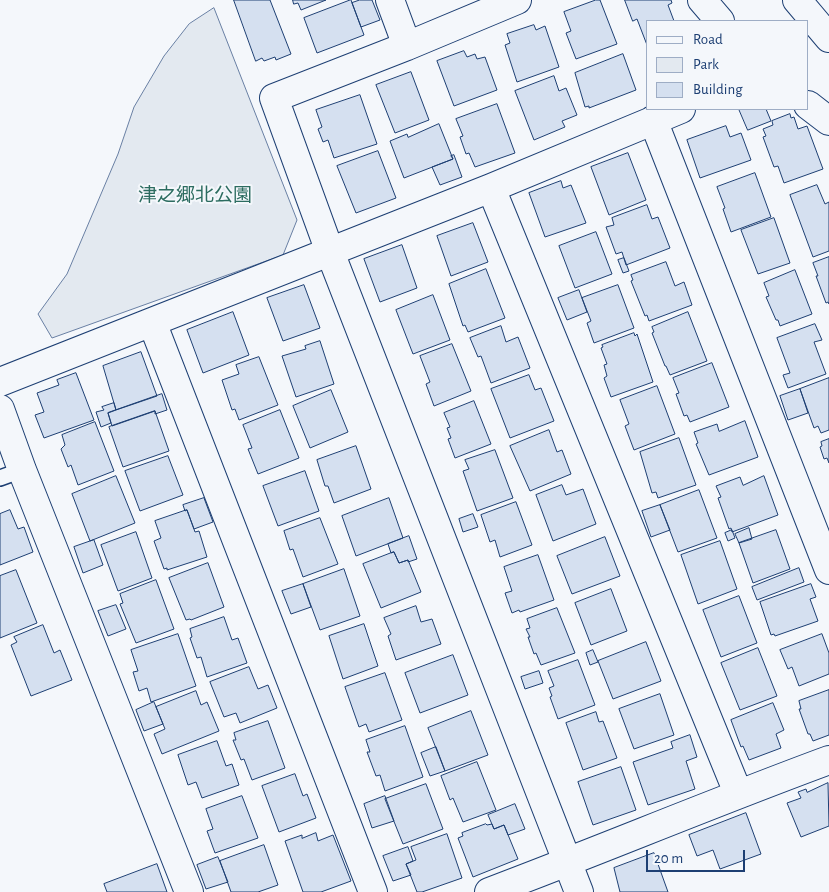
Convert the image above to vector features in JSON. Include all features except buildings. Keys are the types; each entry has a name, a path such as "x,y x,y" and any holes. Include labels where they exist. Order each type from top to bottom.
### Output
{"street":[{"path":"390,0 407,46"},
{"path":"518,0 274,98 330,252 580,892"},
{"path":"702,0 719,20"},
{"path":"797,0 829,38"},
{"path":"809,106 829,121"},
{"path":"0,382 491,188 678,110"},
{"path":"653,120 829,570"},
{"path":"491,188 738,794"},
{"path":"152,322 373,892"},
{"path":"0,409 11,474 190,892"},
{"path":"489,892 829,760"}],"green space":[{"name":"津之郷北公園","path":"214,8 297,220 283,255 52,338 38,314 67,274 118,154 134,107 164,56 189,24"}]}
